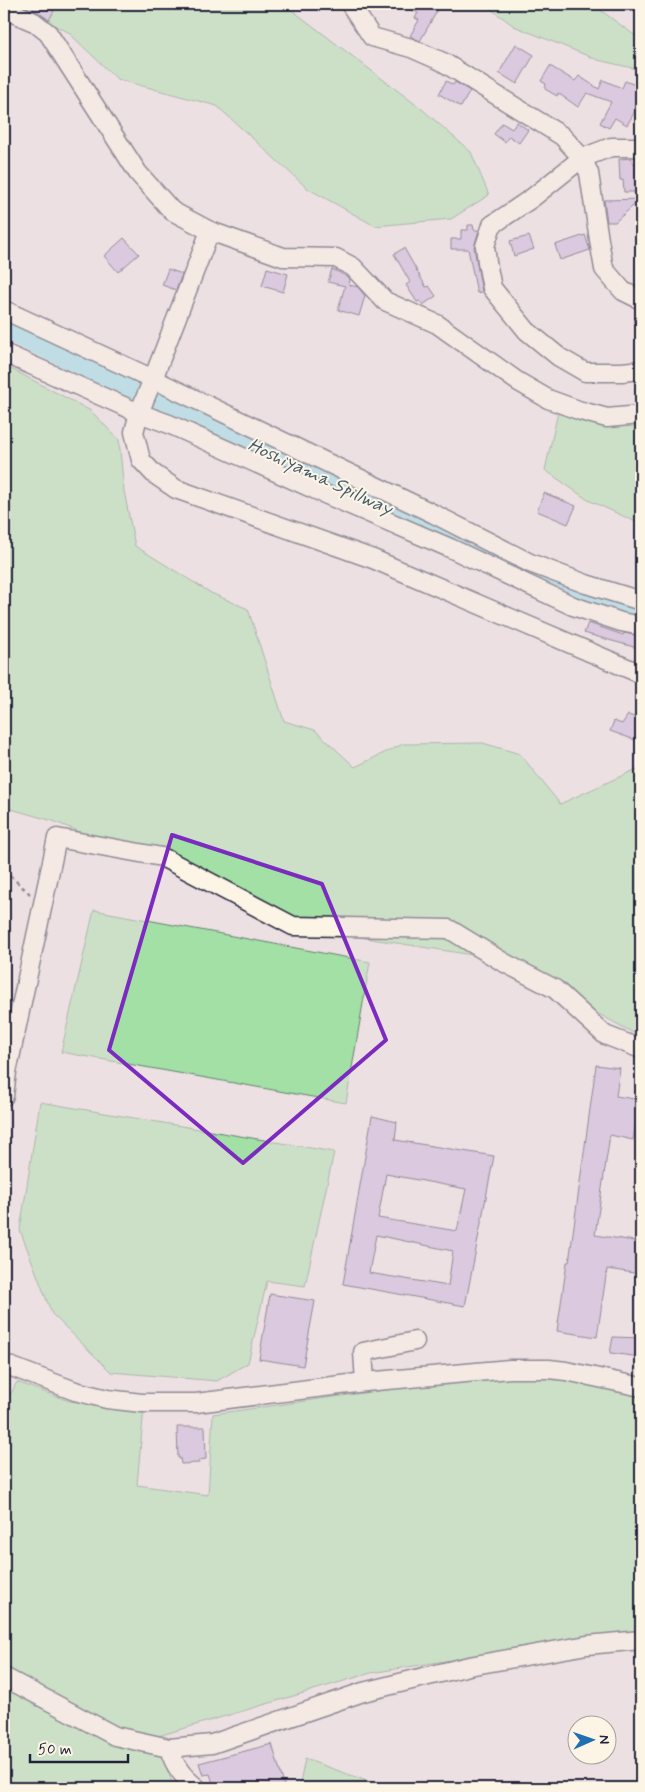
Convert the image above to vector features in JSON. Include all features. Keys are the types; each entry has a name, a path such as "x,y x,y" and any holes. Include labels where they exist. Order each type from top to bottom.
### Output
{"street":[{"path":"350,4 372,37 411,48 444,62 562,136 582,158 590,173 598,240 604,269 623,291 641,300"},
{"path":"4,9 34,22 48,33 138,173 172,211 210,231 283,257 336,258 353,267 385,301 437,324 516,381 548,399 607,418 641,415"},
{"path":"641,150 638,147 611,147 582,158 532,198 492,225 486,246 492,288 527,331 559,358 585,372 641,370"},
{"path":"210,231 153,379 138,412 134,432 141,460 154,474 176,489 373,559 641,674"},
{"path":"4,310 153,379 434,514 530,563 586,584 641,601"},
{"path":"4,353 450,548 573,606 621,622 641,626"},
{"path":"4,1096 9,1062 57,838 162,857 293,926 449,928 503,962 555,990 605,1036 641,1049"},
{"path":"365,1382 363,1352 414,1341"},
{"path":"4,1364 74,1391 107,1399 142,1403 196,1403 365,1382 510,1369 550,1369 641,1387"},
{"path":"4,1677 115,1736 169,1748 212,1744 363,1692 470,1666 587,1645 641,1640"},
{"path":"169,1748 172,1762 185,1779 197,1788"}],"path":[{"path":"4,870 33,897"}],"highlighted area":[{"path":"172,835 322,884 386,1040 243,1163 109,1050"}],"green space":[{"path":"11,4 284,4 423,110 471,152 489,195 451,219 375,226 307,188 217,106 117,79 68,32"},
{"path":"484,4 592,4 641,40 641,70 598,60 514,26"},
{"path":"4,365 91,411 119,440 124,491 135,546 211,593 248,609 284,721 315,730 355,767 403,744 483,743 520,754 560,804 641,767 641,1037 498,959 283,925 257,903 53,821 4,807"},
{"path":"558,412 641,414 641,520 636,522 588,500 545,470"},
{"path":"94,910 370,962 346,1103 61,1052"},
{"path":"40,1102 334,1152 305,1286 267,1281 248,1363 217,1381 111,1372 52,1314 20,1230"},
{"path":"552,1377 641,1397 641,1633 550,1644 371,1673 155,1737 171,1779 172,1788 4,1788 4,1406 17,1382 69,1401 144,1408 137,1485 208,1495 213,1414 463,1379"},
{"path":"305,1759 387,1788 299,1788"}],"building":[{"path":"19,4 42,4 54,11 49,20 38,12"},
{"path":"401,4 441,4 420,41 410,36 419,20 415,18 418,13"},
{"path":"516,44 534,55 517,84 499,73"},
{"path":"550,66 575,81 579,76 599,89 603,80 622,88 625,81 641,87 641,101 627,125 615,118 609,128 600,123 611,102 587,93 578,107 558,93 557,96 545,89 546,84 541,81"},
{"path":"446,81 453,85 455,82 470,91 461,107 439,94"},
{"path":"517,122 528,130 519,143 509,136 505,142 494,134 502,123 512,129"},
{"path":"632,158 632,163 637,163 637,168 640,168 641,192 624,192 623,180 620,180 619,159"},
{"path":"641,199 615,222 607,222 604,200"},
{"path":"468,225 473,225 474,230 479,230 474,247 482,292 477,293 468,249 451,249 451,239 461,239 461,230 468,230"},
{"path":"585,235 590,250 560,260 555,245"},
{"path":"529,236 534,249 514,256 510,241"},
{"path":"124,238 139,254 118,272 104,256"},
{"path":"404,248 426,287 429,286 436,296 423,305 420,301 417,302 406,285 410,282 394,254"},
{"path":"267,268 288,274 283,292 262,286"},
{"path":"168,269 182,274 176,290 162,285"},
{"path":"332,269 346,276 350,280 349,285 358,287 365,296 359,316 338,310 345,286 328,282"},
{"path":"544,493 576,506 568,524 537,511"},
{"path":"588,623 623,635 624,633 641,636 641,649 584,633"},
{"path":"628,715 641,719 641,732 638,741 610,731 614,721 622,724"},
{"path":"596,1065 620,1068 616,1096 640,1100 633,1140 610,1135 595,1235 641,1242 641,1274 607,1269 597,1337 557,1331 567,1262 569,1262"},
{"path":"372,1116 397,1122 395,1140 494,1156 465,1306 343,1284","holes":["386,1174 466,1189 457,1231 378,1218","376,1235 453,1251 448,1286 369,1273"]},
{"path":"270,1294 315,1301 303,1366 259,1359"},
{"path":"613,1337 641,1338 641,1357 610,1353"},
{"path":"177,1427 205,1427 206,1459 199,1460 199,1463 181,1464 180,1458 178,1458"},
{"path":"272,1744 285,1788 231,1788 230,1785 214,1786 210,1774 203,1775 199,1763"}],"waterway":[{"name":"Hoshiyama Spillway","path":"4,327 108,375 335,486 461,543 564,593 641,616"}]}
